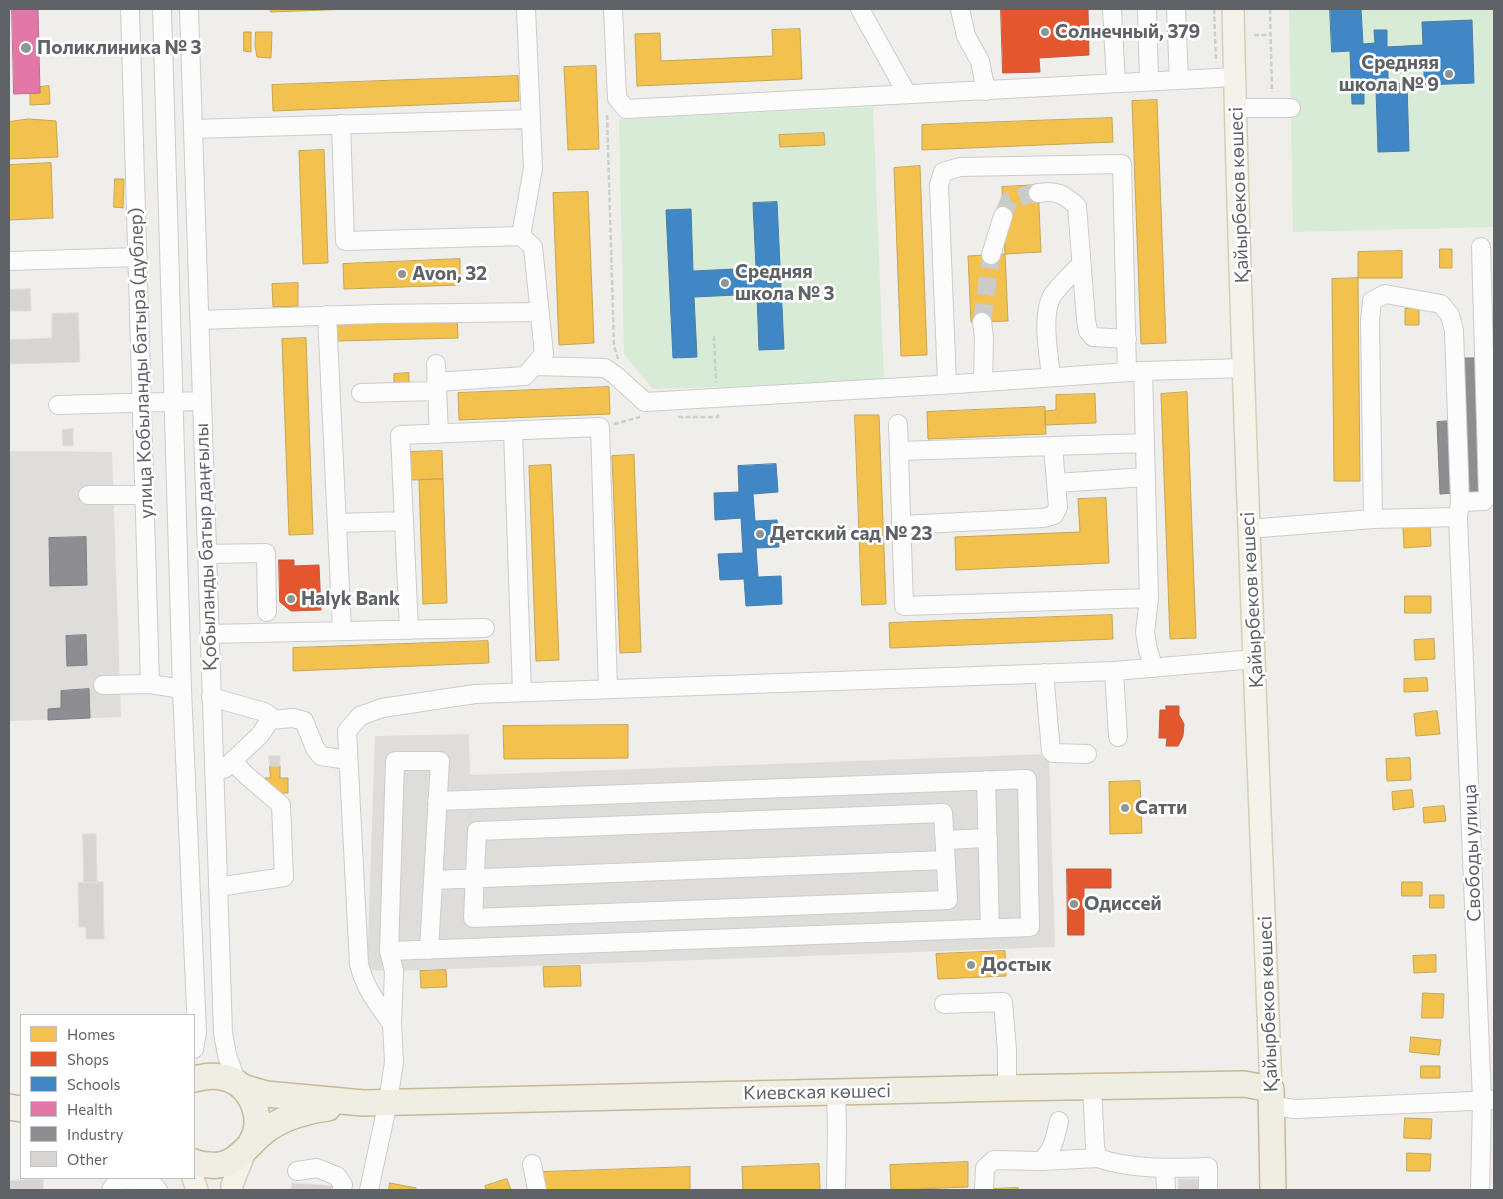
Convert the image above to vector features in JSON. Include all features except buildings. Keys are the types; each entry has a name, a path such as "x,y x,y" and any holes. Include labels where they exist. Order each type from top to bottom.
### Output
{"highway":[{"path":"195,1079 207,1076 223,1077 266,1094 363,1103"},
{"name":"Киевская көшесі","path":"363,1103 1244,1084 1271,1098"},
{"path":"240,1085 252,1100 257,1115 256,1131 247,1149"},
{"name":"Қайырбеков көшесі","path":"1271,1098 1273,1190"},
{"path":"195,1162 215,1166 231,1162 268,1128 292,1115 363,1103"}],"main road":[{"name":"Қайырбеков көшесі","path":"1233,9 1225,77 1236,108 1248,529 1255,659 1271,1098"},
{"path":"232,1190 232,1185 247,1149"}],"street":[{"name":"улица Кобыланды батыра (дублер)","path":"130,9 150,684"},
{"name":"Қобыланды батыр даңғылы","path":"162,9 182,688 197,1032 195,1043"},
{"name":"Қобыланды батыр даңғылы","path":"189,9 223,1033 227,1056 240,1085"},
{"path":"521,236 533,168 526,9"},
{"path":"613,9 617,98 626,109 1225,77"},
{"path":"860,9 907,94"},
{"path":"960,9 966,36 980,61 986,91"},
{"path":"1112,9 1116,84"},
{"path":"1147,9 1149,81"},
{"path":"1176,9 1179,80"},
{"path":"1236,108 1292,108"},
{"path":"193,129 530,118"},
{"path":"341,124 344,242 521,236 533,247 544,354 526,376 361,393"},
{"path":"947,384 939,185 942,172 960,167 1122,164 1127,338 1135,371 1145,443 1149,598 1144,632 1154,668"},
{"path":"1038,193 1052,191 1065,196 1077,206 1088,331 1093,338 1127,338"},
{"path":"991,255 1003,216"},
{"path":"1248,529 1459,509 1484,501 1488,495 1481,247"},
{"path":"9,261 138,257"},
{"path":"1051,377 1046,314 1048,304 1053,294 1081,264"},
{"name":"Свободы улица","path":"1373,518 1370,321 1372,301 1384,294 1441,304 1450,315 1454,331 1459,509 1488,1100 1480,1190"},
{"path":"199,320 327,315 540,312"},
{"path":"327,315 342,631"},
{"path":"982,322 984,338 983,381"},
{"path":"436,364 439,434"},
{"path":"534,366 605,368 645,402 1135,371 1244,368"},
{"path":"58,405 202,401"},
{"path":"898,424 904,606 1149,598"},
{"path":"409,630 400,435 600,427 608,689"},
{"path":"513,431 522,692"},
{"path":"899,451 1145,443"},
{"path":"901,525 1043,518 1054,515 1058,507 1052,446"},
{"path":"1056,483 1146,477"},
{"path":"88,495 145,495"},
{"path":"337,523 404,520"},
{"path":"207,554 266,553 267,612"},
{"path":"209,634 485,628"},
{"path":"392,1024 368,992 362,979 359,964 348,731 360,716 382,708 475,694 1114,671 1255,659"},
{"path":"1114,671 1118,737"},
{"path":"1044,673 1052,753 1087,754"},
{"path":"103,685 150,684 182,688"},
{"path":"211,697 264,712 269,715 270,720"},
{"path":"270,720 292,718 304,721 315,748 321,756 348,760"},
{"path":"214,778 260,735 270,720"},
{"path":"218,887 284,878 281,805 232,761"},
{"path":"369,1190 388,1102 394,1062 392,1024 394,971 390,952 395,761 440,761 429,950"},
{"path":"390,952 1030,927 1027,779 437,802"},
{"path":"986,780 990,928"},
{"path":"943,813 946,860 948,900 473,918 477,831 943,813"},
{"path":"945,840 988,838"},
{"path":"433,880 946,860"},
{"path":"944,1004 1003,1002 1007,1050 1007,1088"},
{"path":"1092,1087 1095,1147 1098,1158"},
{"path":"836,1092 836,1190"},
{"path":"1271,1098 1296,1109 1488,1100"},
{"path":"1041,1161 1050,1152 1058,1121"},
{"path":"984,1190 985,1168 994,1160 1041,1161 1098,1158 1110,1163 1165,1168 1208,1167 1208,1190"},
{"path":"532,1164 537,1190"},
{"path":"297,1171 317,1168 337,1176 342,1185 342,1190"},
{"path":"1165,1168 1166,1190"},
{"path":"111,1190 118,1180 147,1181 158,1190"}],"path":[{"path":"1214,9 1225,77"},
{"path":"1270,9 1272,108"},
{"path":"1254,35 1270,35"},
{"path":"607,115 614,346 639,417"}],"shaded area":[{"path":"9,451 112,452 121,717 9,721"},
{"path":"469,734 470,775 1049,754 1055,947 394,971 367,970 375,736"}],"green space":[{"path":"1289,9 1494,9 1494,227 1293,232"},
{"path":"873,107 884,382 653,389 624,354 619,119"}],"tunnel":[{"path":"1003,216 1009,201 1038,193"},
{"path":"982,322 991,255"}],"place":[{"name":"Солнечный, 379","path":"1045,32"},
{"name":"Поликлиника № 3","path":"26,48"},
{"name":"Средняя школа № 9","path":"1449,74"},
{"name":"Avon, 32","path":"402,274"},
{"name":"Средняя школа № 3","path":"725,283"},
{"name":"Детский сад № 23","path":"760,534"},
{"name":"Halyk Bank","path":"291,599"},
{"name":"Сатти","path":"1125,808"},
{"name":"Одиссей","path":"1074,904"},
{"name":"Достык","path":"971,965"}]}
